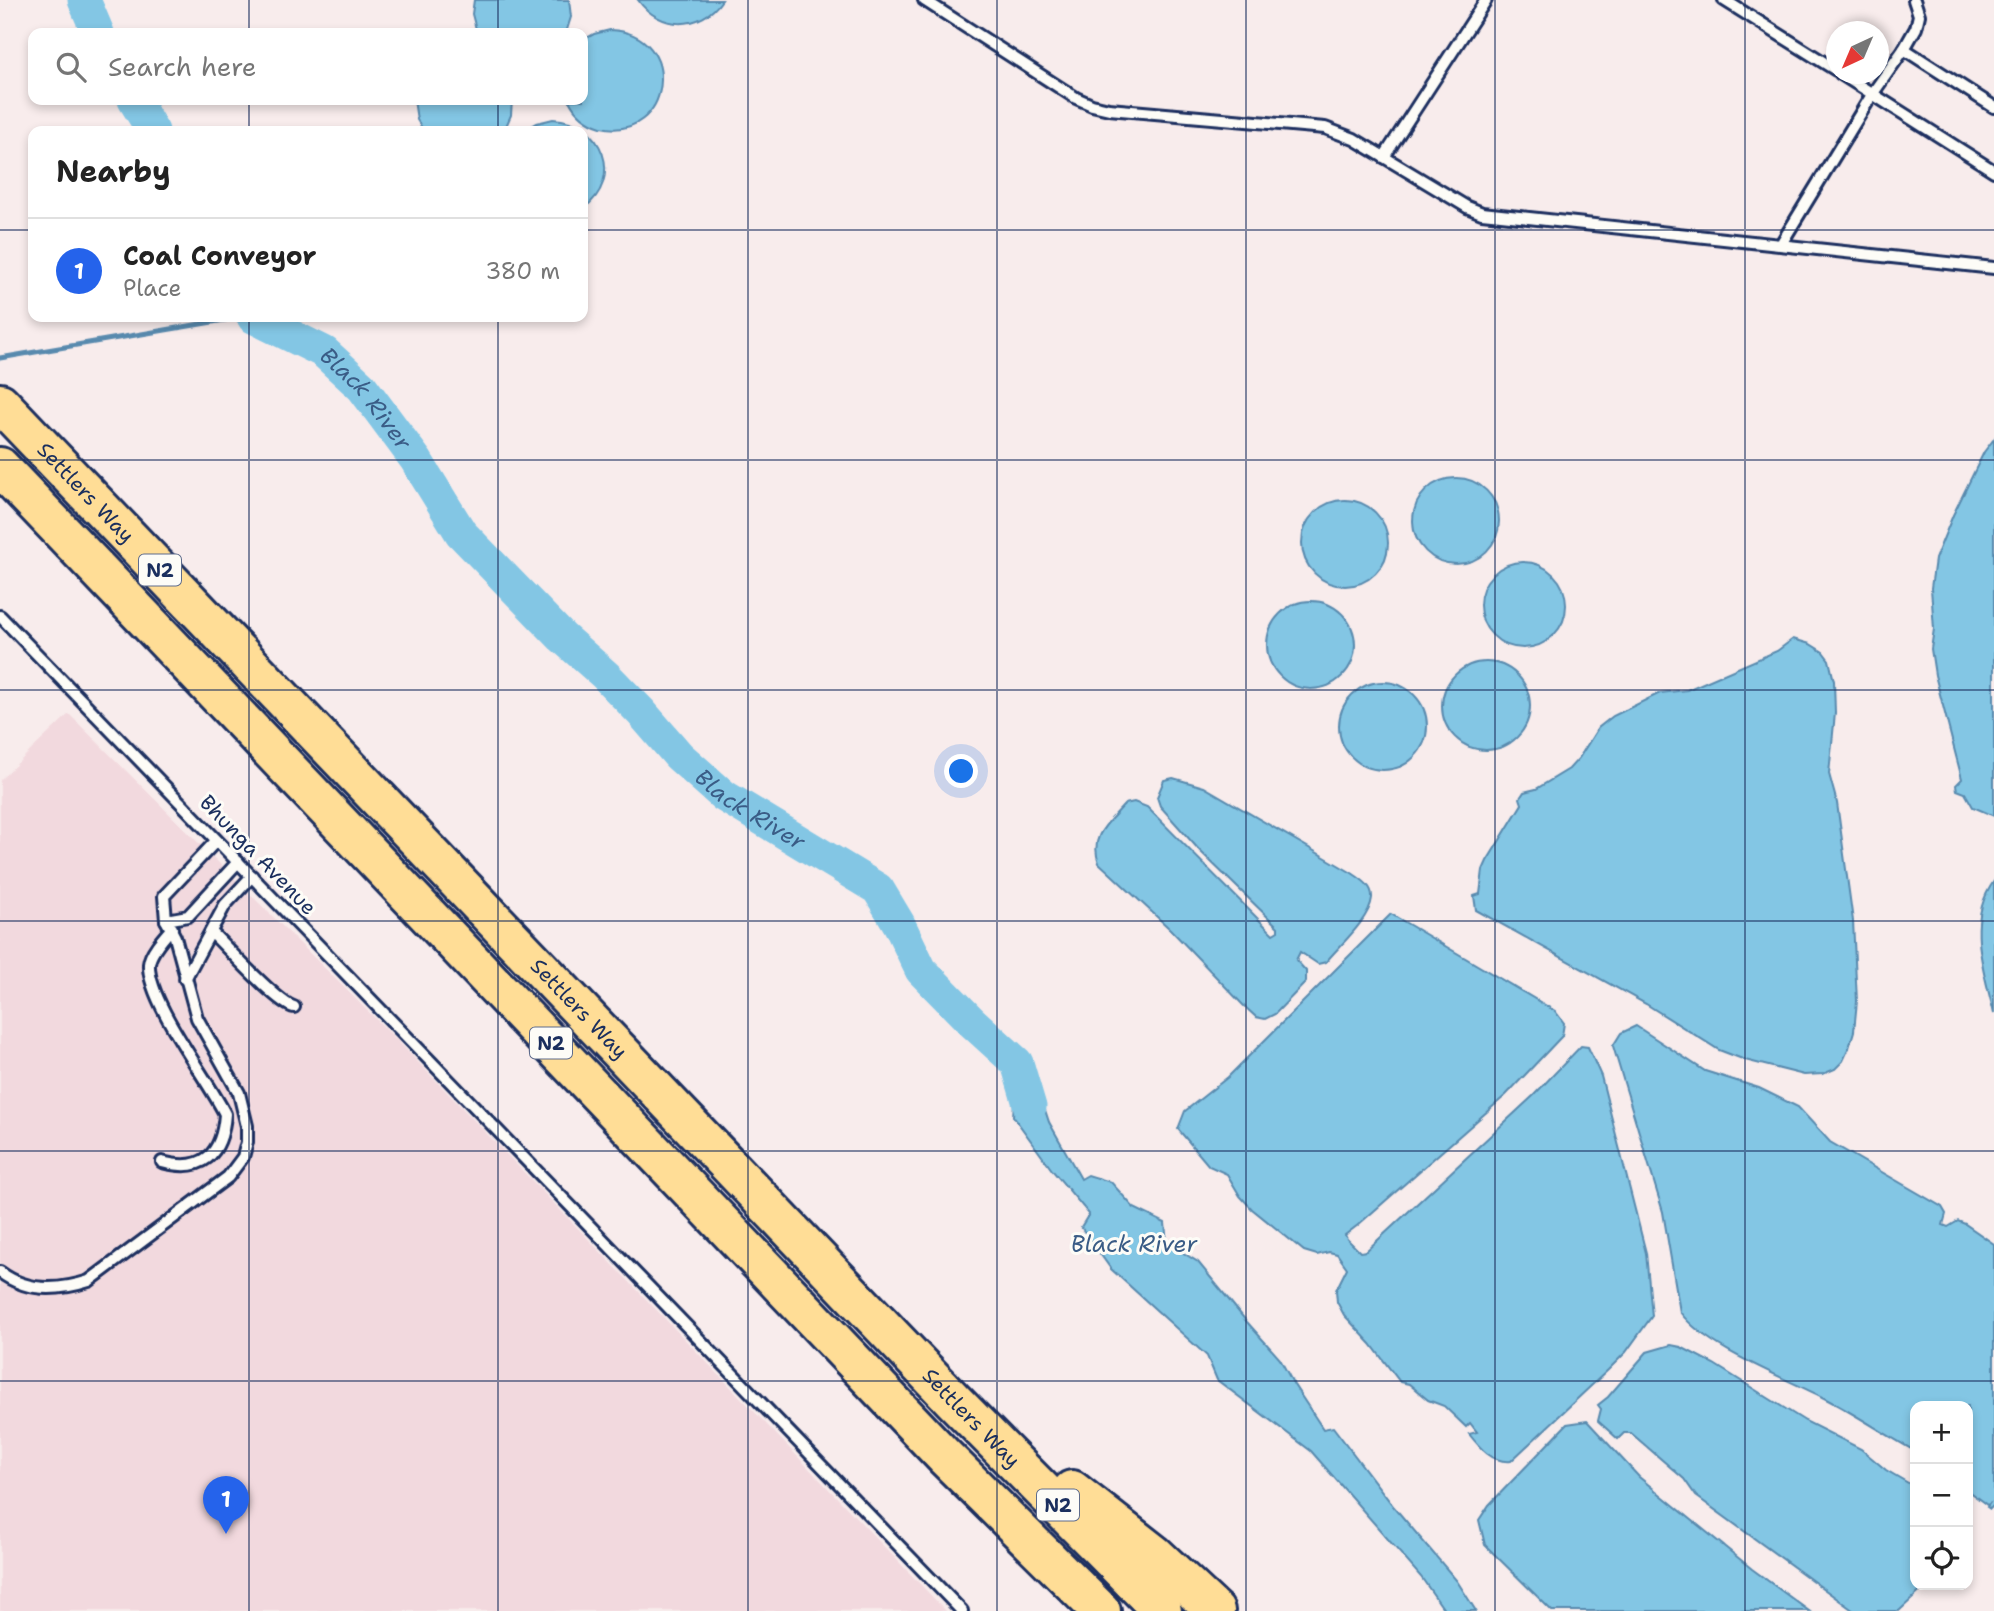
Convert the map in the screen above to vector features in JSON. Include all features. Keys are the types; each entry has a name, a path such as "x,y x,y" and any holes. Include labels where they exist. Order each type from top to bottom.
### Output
{"highway":[{"name":"Settlers Way","path":"0,403 953,1400 1162,1611"},
{"name":"Settlers Way","path":"0,467 945,1457 1101,1611"},
{"path":"953,1400 1154,1554 1215,1611"},
{"path":"945,1457 1065,1611"}],"lane":[{"path":"924,0 1076,98 1092,105 1109,109 1325,128 1354,139 1467,207 1482,213 1994,268"},
{"path":"1384,157 1486,0"},
{"path":"1724,0 1826,65"},
{"path":"1782,244 1873,93 1916,28 1919,15 1914,0"},
{"path":"1904,49 1994,107"},
{"path":"1858,84 1994,171"},
{"name":"Bhunga Avenue","path":"0,616 962,1611"},
{"path":"0,1272 11,1280 42,1289 68,1288 89,1282 228,1177 243,1157 247,1126 239,1093 197,1018 169,924 164,896 216,841"},
{"path":"162,1162 187,1166 202,1163 216,1150 220,1142 225,1114 179,1037 152,984 149,963 169,924 188,916 238,862"},
{"path":"185,979 225,905 253,876"},
{"path":"211,932 276,996 288,1006 294,1007"}],"shaded area":[{"path":"69,714 393,1036 946,1611 0,1611 0,780"}],"water":[{"path":"474,0 569,0 571,17 568,28 476,28 472,14"},
{"path":"638,0 722,0 703,17 680,23 657,17"},
{"path":"610,30 635,36 651,49 659,66 661,86 655,104 643,119 625,128 601,127 591,123 572,105 588,105 588,37"},
{"path":"415,105 512,105 506,126 421,126"},
{"path":"553,119 578,126 532,126"},
{"path":"588,133 596,140 603,154 605,168 603,183 596,197 588,204"},
{"path":"1994,439 1994,816 1973,807 1965,793 1957,790 1956,785 1962,779 1935,675 1931,649 1934,629 1931,588 1935,559 1953,515 1984,452"},
{"path":"1456,478 1473,481 1487,490 1496,504 1499,521 1496,538 1487,552 1473,561 1456,564 1439,561 1425,552 1416,538 1413,521 1416,504 1425,490 1439,481"},
{"path":"1345,500 1362,503 1376,512 1385,526 1388,543 1385,560 1376,574 1362,583 1345,586 1328,583 1314,574 1305,560 1302,543 1305,526 1314,512 1328,503"},
{"path":"1523,562 1540,565 1554,574 1563,588 1566,605 1563,622 1554,636 1540,645 1523,648 1506,645 1492,636 1483,622 1480,605 1483,588 1492,574 1506,565"},
{"path":"1311,601 1328,605 1342,614 1351,628 1355,645 1351,662 1342,676 1328,685 1311,689 1294,685 1280,676 1271,662 1267,645 1271,628 1280,614 1294,605"},
{"path":"1793,639 1810,644 1823,652 1829,660 1834,681 1835,713 1829,774 1837,803 1853,921 1857,1001 1854,1031 1843,1061 1835,1069 1823,1074 1804,1075 1745,1060 1719,1050 1646,1004 1476,910 1474,896 1480,894 1483,870 1522,804 1520,798 1524,792 1536,789 1569,769 1598,728 1613,716 1660,693 1687,690 1777,651"},
{"path":"1486,662 1503,666 1517,675 1526,689 1530,706 1526,723 1517,737 1503,746 1486,750 1469,746 1455,737 1446,723 1442,706 1446,689 1455,675 1469,666"},
{"path":"1383,682 1400,685 1414,695 1424,709 1427,726 1424,743 1414,757 1400,767 1383,770 1366,767 1352,757 1342,743 1339,726 1342,709 1352,695 1366,685"},
{"path":"1173,778 1204,787 1352,873 1371,890 1372,898 1366,915 1326,962 1318,964 1300,952 1296,960 1306,971 1306,982 1275,1014 1265,1019 1256,1017 1244,1006 1170,929 1099,863 1096,845 1102,830 1125,804 1134,802 1147,807 1273,934 1278,931 1278,927 1200,851 1160,806 1157,797 1164,780"},
{"path":"1994,881 1994,1014 1979,946 1979,929 1985,896"},
{"path":"1391,914 1555,1011 1564,1023 1562,1036 1506,1095 1345,1235 1347,1239 1360,1252 1366,1251 1533,1096 1581,1046 1588,1047 1601,1076 1646,1253 1652,1316 1626,1352 1511,1461 1498,1460 1487,1454 1469,1434 1477,1432 1470,1423 1466,1427 1444,1406 1428,1400 1409,1384 1400,1382 1371,1344 1344,1315 1337,1302 1336,1290 1347,1268 1337,1254 1329,1252 1317,1255 1304,1251 1252,1209 1240,1196 1227,1174 1209,1166 1178,1129 1185,1111 1228,1077"},
{"path":"1636,1026 1705,1071 1759,1088 1798,1107 1830,1142 1942,1207 1946,1214 1943,1225 1948,1227 1958,1221 1994,1244 1994,1505 1990,1509 1987,1507 1989,1504 1973,1495 1973,1401 1910,1401 1910,1448 1834,1403 1707,1338 1680,1312 1663,1212 1613,1046 1621,1033"},
{"name":"Black River","path":"1017,1063 1031,1067 1049,1122 1081,1179 1088,1175 1111,1182 1134,1208 1165,1223 1167,1243 1198,1262 1280,1359 1323,1429 1333,1427 1394,1507 1457,1581 1476,1611 1445,1611 1421,1577 1311,1451 1217,1380 1207,1356 1111,1269 1081,1227 1089,1214 1052,1170 1013,1116"},
{"path":"1671,1345 1681,1347 1714,1364 1805,1421 1861,1449 1886,1470 1910,1484 1910,1590 1922,1590 1899,1611 1854,1611 1696,1496 1684,1479 1631,1433 1624,1433 1618,1439 1598,1421 1601,1409 1598,1405 1647,1352"},
{"path":"1587,1421 1639,1477 1752,1569 1809,1611 1552,1611 1485,1545 1479,1520 1489,1505 1567,1424"}],"waterway":[{"name":"Black River","path":"84,0 96,28"},
{"name":"Black River","path":"137,105 150,126"},
{"path":"0,358 212,322"},
{"name":"Black River","path":"263,322 324,352 362,387 416,460 461,533 562,637 605,675 679,756 724,796 878,889 899,924 921,970 1017,1063 1030,1107"}],"place":[{"name":"Coal Conveyor","path":"226,1534"}]}
